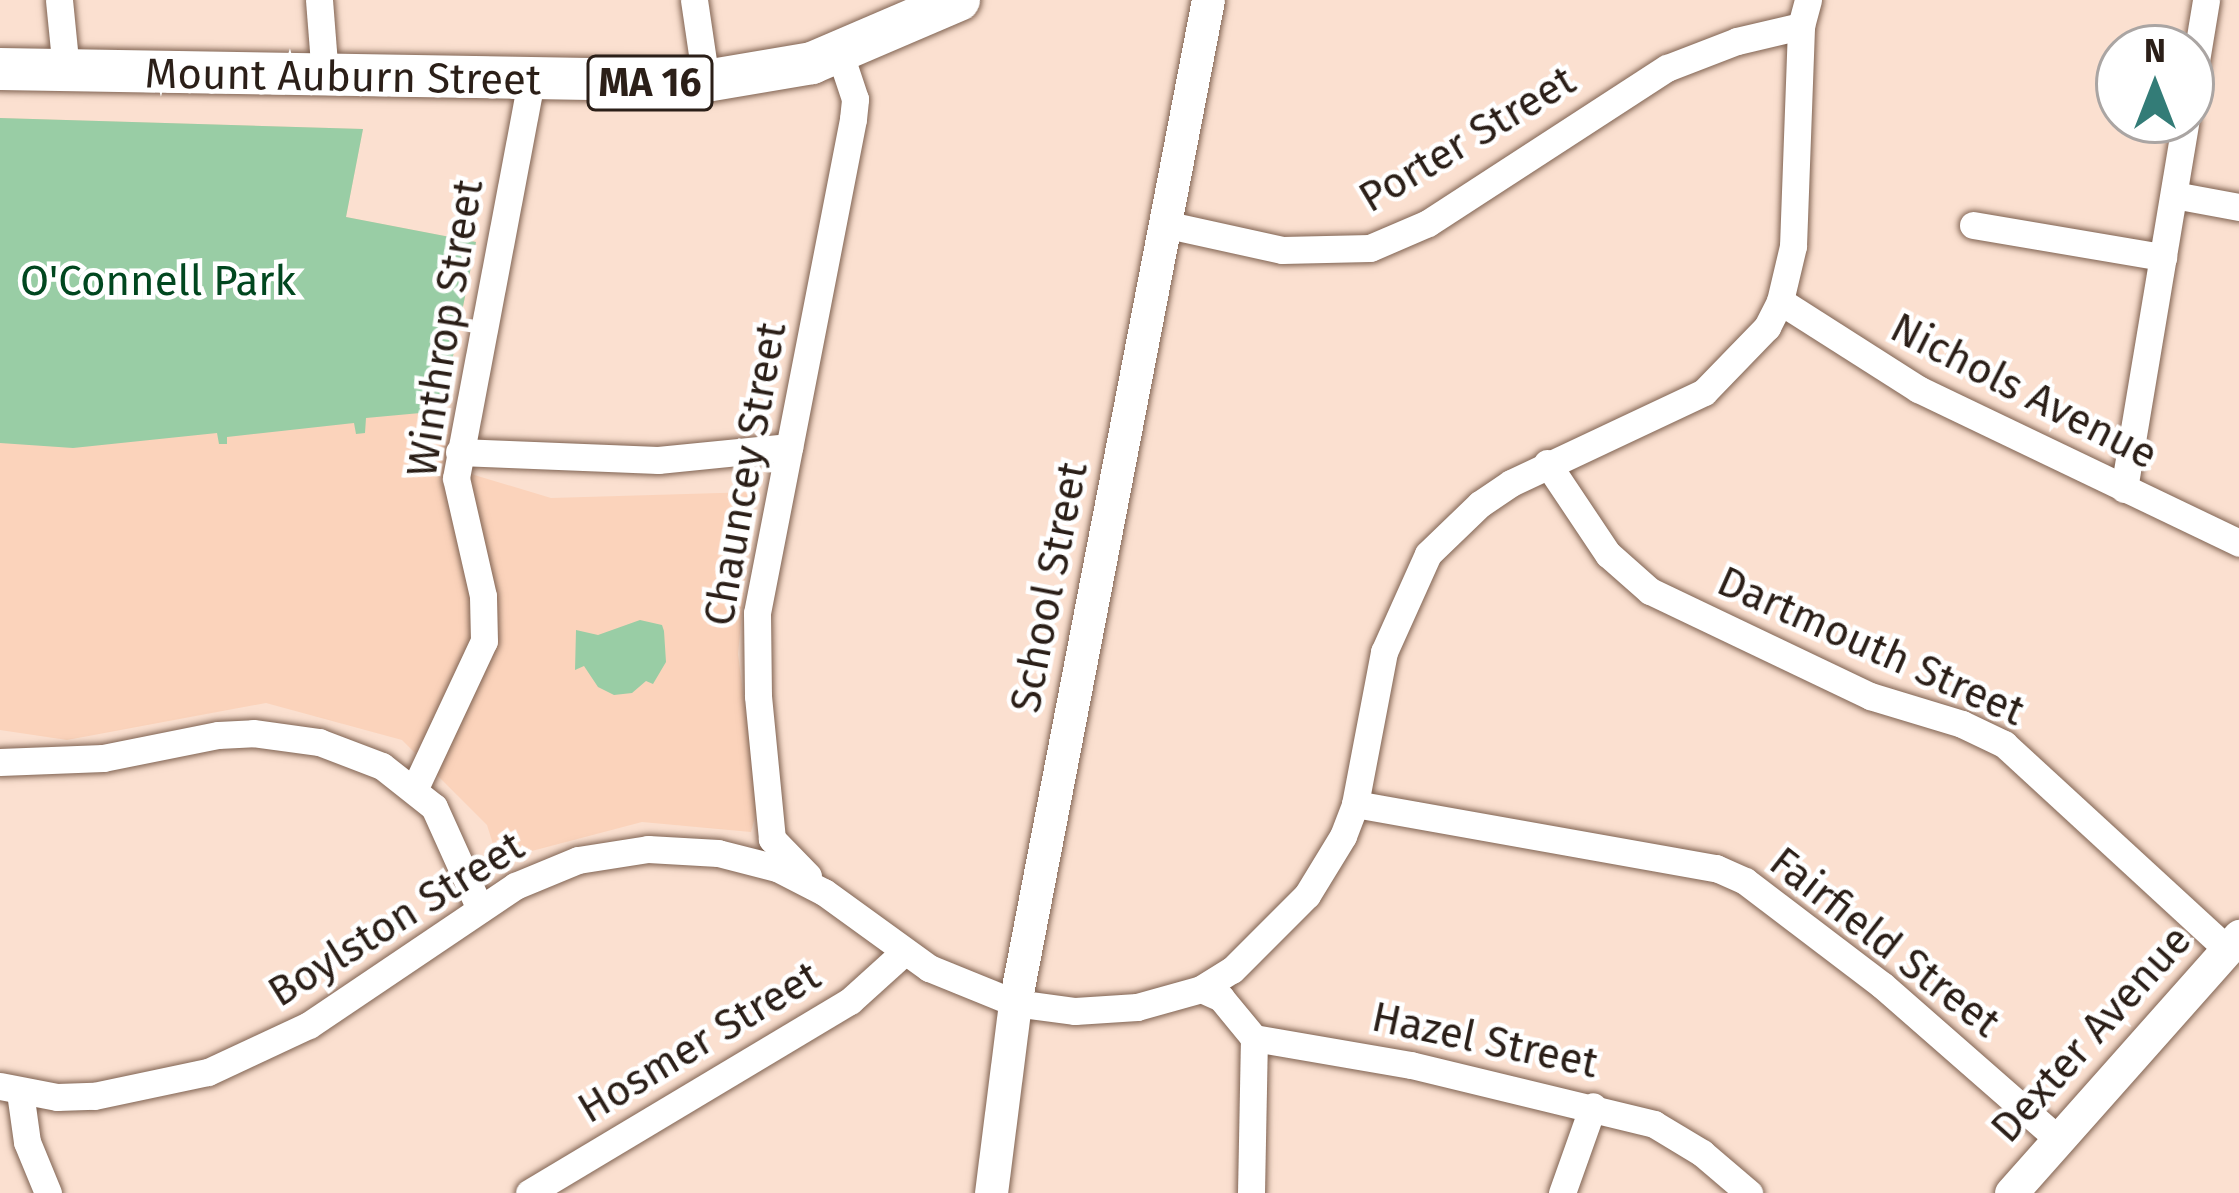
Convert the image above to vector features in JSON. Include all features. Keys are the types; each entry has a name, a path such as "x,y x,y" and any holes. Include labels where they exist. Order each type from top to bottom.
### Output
{"main road":[{"name":"Mount Auburn Street","path":"0,69 706,81 781,72 841,54 959,0"}],"street":[{"path":"59,0 66,70"},
{"path":"319,0 325,76"},
{"path":"694,0 706,81"},
{"name":"School Street","path":"992,1193 1016,1004 1208,0"},
{"name":"Porter Street","path":"1164,224 1282,250 1370,248 1428,223 1667,68 1804,13"},
{"name":"Boylston Street","path":"10,1089 57,1097 131,1092 242,1059 309,1025 480,909 545,872 578,860 648,849 748,860 824,892 904,952 957,983 1016,1004 1104,1010 1202,988 1259,947 1327,866 1355,804 1384,652 1410,586 1451,529 1480,504 1547,463 1704,392 1748,351 1780,301 1795,219 1804,13"},
{"name":"Chauncey Street","path":"824,892 772,839 764,776 757,613 853,119 855,99 841,54"},
{"name":"Winthrop Street","path":"415,788 484,641 483,596 455,488 531,81"},
{"path":"2124,489 2182,144"},
{"path":"2174,196 2239,206"},
{"path":"1973,225 2163,257"},
{"name":"Nichols Avenue","path":"1780,301 1900,380 2239,543"},
{"path":"459,452 658,460 789,447"},
{"name":"Dartmouth Street","path":"1547,463 1607,554 1650,591 1870,696 1962,724 2004,744 2233,942"},
{"path":"0,762 71,762 253,733 289,735 353,753 415,788 449,833 480,909"},
{"name":"Fairfield Street","path":"1355,804 1716,868 1745,881 1882,985 2058,1138"},
{"name":"Dexter Avenue","path":"2011,1193 2233,942"},
{"name":"Hosmer Street","path":"529,1193 850,1001 904,952"},
{"path":"1202,988 1221,998 1254,1038 1251,1193"},
{"name":"Hazel Street","path":"1254,1038 1411,1064 1593,1106 1679,1137 1749,1193"},
{"path":"10,1089 48,1193"},
{"path":"1562,1193 1593,1106"}],"shaded area":[{"path":"0,118 363,129 346,217 476,242 442,411 471,474 551,498 754,492 738,654 758,806 751,832 642,822 498,860 487,825 402,740 266,703 67,740 0,730"}],"green space":[{"name":"O'Connell Park","path":"0,118 363,129 346,217 476,242 442,411 366,418 365,433 356,434 354,423 227,437 227,444 219,444 217,433 73,448 0,443"},
{"path":"640,620 662,625 664,631 666,662 653,684 646,681 632,693 614,695 598,687 584,666 575,670 576,630 598,635"}]}
